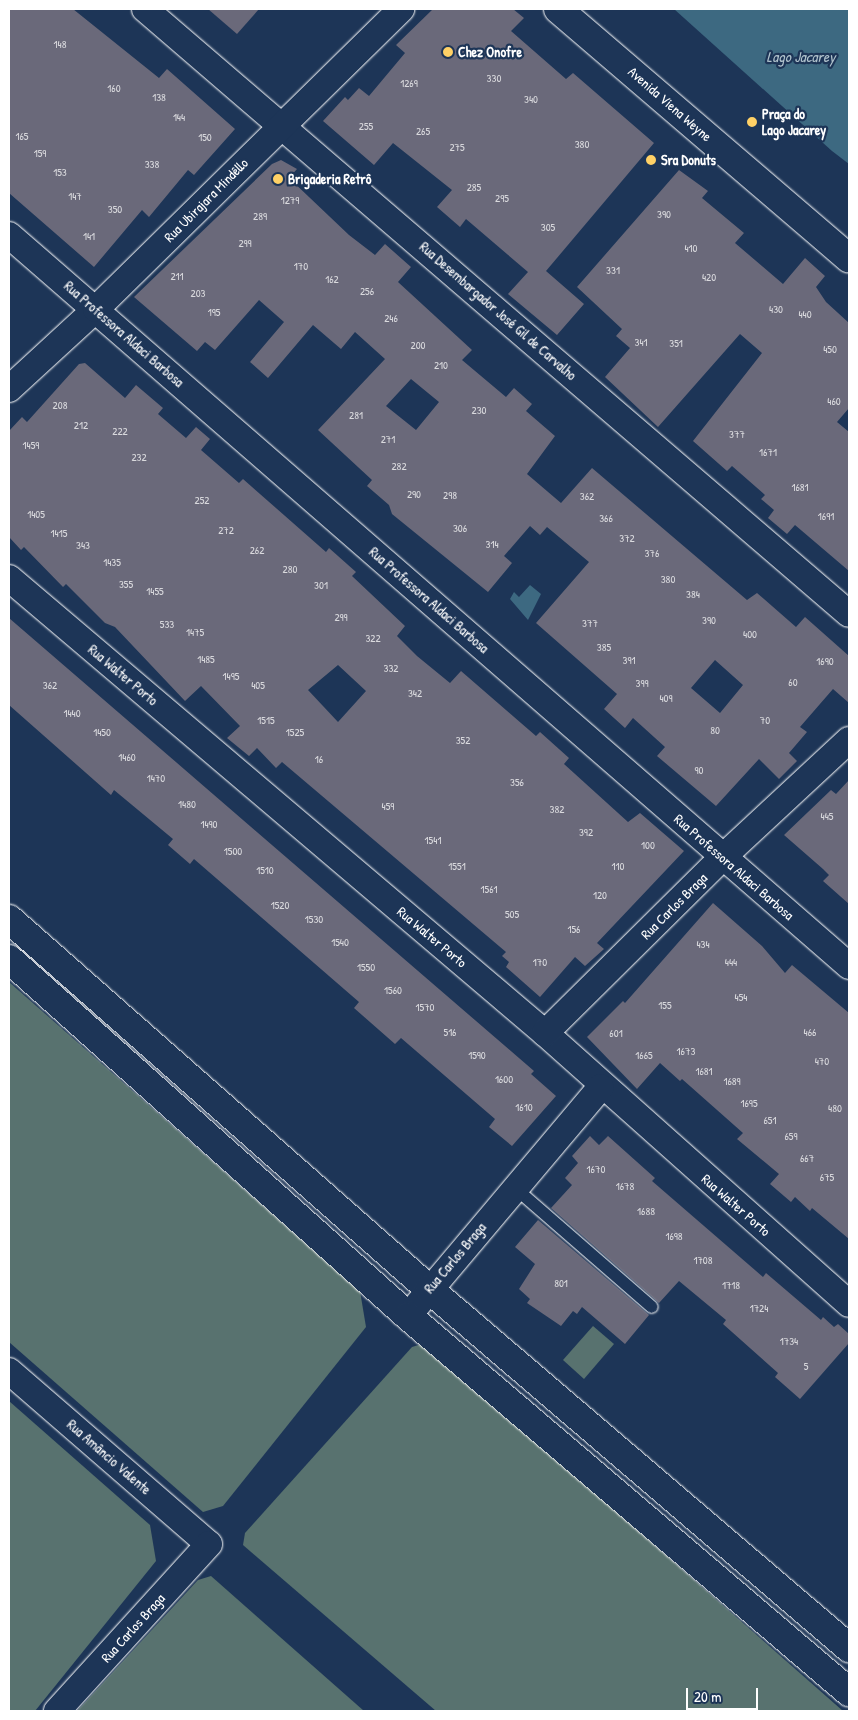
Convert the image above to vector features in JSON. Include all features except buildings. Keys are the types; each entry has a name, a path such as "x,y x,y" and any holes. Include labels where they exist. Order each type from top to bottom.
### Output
{"main road":[{"name":"Avenida Viena Weyne","path":"558,9 849,258"},
{"path":"9,919 429,1289 849,1648"},
{"path":"9,959 408,1316 579,1462 845,1681"},
{"path":"579,1462 601,1436"}],"street":[{"name":"Rua Desembargador José Gil de Carvalho","path":"145,9 849,614"},
{"name":"Rua Ubirajara Mindêllo","path":"9,389 96,309 281,124 401,9"},
{"name":"Rua Professora Aldaci Barbosa","path":"9,235 849,966"},
{"name":"Rua Walter Porto","path":"9,578 545,1033 601,1087 849,1304"},
{"name":"Rua Carlos Braga","path":"545,1033 723,857 849,740"},
{"name":"Rua Carlos Braga","path":"408,1316 601,1087"},
{"name":"Rua Amâncio Valente","path":"9,1371 209,1544"},
{"name":"Rua Carlos Braga","path":"57,1711 209,1544"}],"lane":[{"path":"515,1188 652,1307"}],"green space":[{"path":"9,982 360,1291 366,1327 223,1506 203,1512 9,1342"},
{"path":"593,1326 614,1344 584,1379 563,1360"},
{"path":"425,1343 843,1711 436,1711 243,1545 245,1533 412,1347"},
{"path":"9,1401 150,1525 156,1561 35,1711 9,1711"},
{"path":"211,1576 364,1711 77,1711 198,1580"}],"water":[{"name":"Lago Jacarey","path":"674,9 849,9 849,164 832,151"},
{"path":"530,585 541,594 528,620 510,599 514,592 519,597"}],"place":[{"name":"Chez Onofre","path":"448,52"},
{"name":"Praça do Lago Jacarey","path":"752,122"},
{"name":"Sra Donuts","path":"651,160"},
{"name":"Brigaderia Retrô","path":"278,179"}]}
